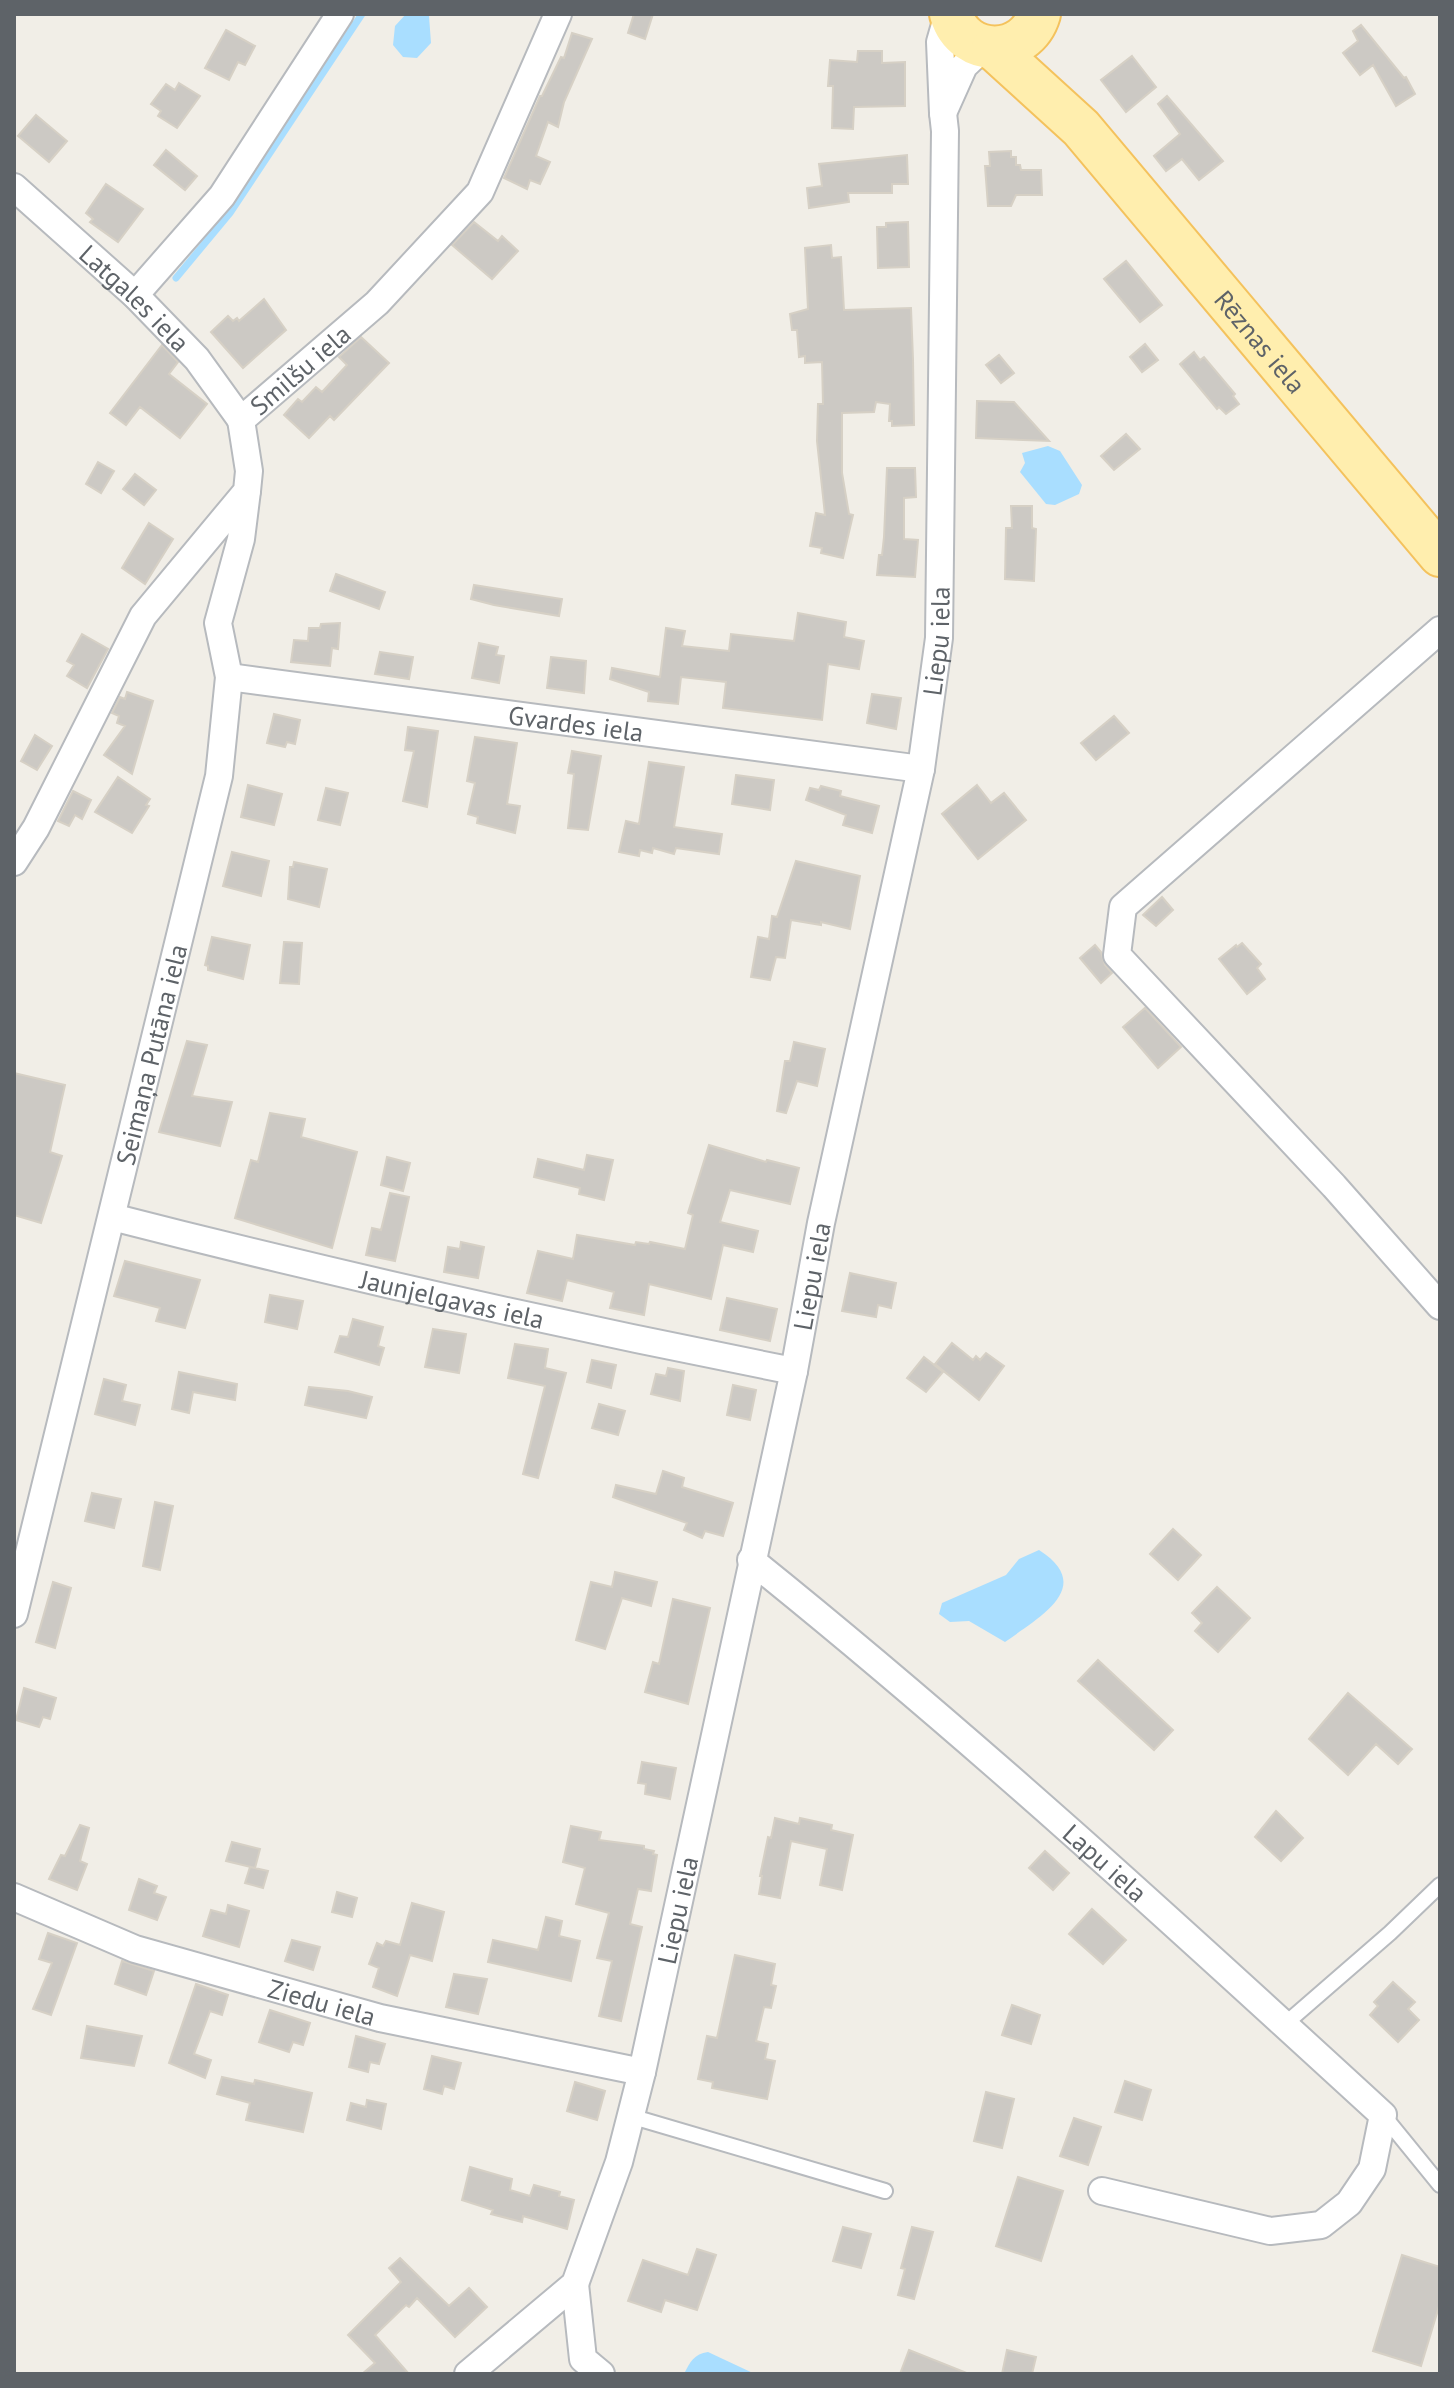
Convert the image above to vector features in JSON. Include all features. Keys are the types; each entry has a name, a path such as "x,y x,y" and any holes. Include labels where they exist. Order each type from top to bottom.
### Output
{"main road":[{"name":"Rēznas iela","path":"950,14 959,31 969,40 989,48 1081,128 1440,555"},
{"name":"Rēznas iela","path":"1037,20 1040,57 1070,103 1081,128"},
{"path":"989,48 1017,43 1037,20"}],"street":[{"path":"135,295 222,196 340,14"},
{"name":"Smilšu iela","path":"247,491 249,471 241,420 377,303 480,192 558,14"},
{"name":"Liepu iela","path":"575,2284 619,2162 642,2072 794,1371 821,1223 921,769 939,638 945,131 940,42 950,14"},
{"name":"Liepu iela","path":"943,113 959,74 970,58 989,48"},
{"name":"Latgales iela","path":"14,187 135,295 197,359 241,420"},
{"path":"14,862 36,828 143,616 247,491"},
{"name":"Seimaņa Putāna iela","path":"14,1614 219,776 229,677 218,623 241,539 247,491"},
{"path":"1440,630 1123,907 1117,955 1334,1186 1440,1306"},
{"name":"Gvardes iela","path":"229,677 921,769"},
{"name":"Jaunjelgavas iela","path":"112,1217 507,1313 794,1371"},
{"name":"Lapu iela","path":"751,1560 959,1732 1107,1862 1383,2115"},
{"name":"Ziedu iela","path":"14,1897 135,1949 380,2018 642,2072"},
{"path":"1102,2191 1270,2231 1321,2225 1349,2203 1372,2169 1383,2115"},
{"path":"575,2284 589,2369"},
{"path":"468,2374 575,2284"}],"lane":[{"path":"1284,2025 1440,1885"},
{"name":"Lapu iela","path":"1383,2115 1440,2185"},
{"path":"630,2116 885,2191"}],"water":[{"path":"406,14 429,16 431,43 417,58 403,57 393,45 395,26"},
{"path":"1048,446 1060,451 1082,485 1079,494 1055,505 1046,504 1020,472 1025,463 1022,453"},
{"path":"1039,1550 1056,1564 1063,1577 1062,1589 1046,1612 1005,1642 969,1621 950,1622 939,1614 942,1603 1006,1575 1019,1559"},
{"path":"708,2352 755,2374 684,2374 693,2359"}],"building":[{"path":"634,14 653,14 645,39 628,33"},
{"path":"1361,25 1406,77 1415,94 1396,106 1373,65 1360,75 1343,53 1358,41 1353,31"},
{"path":"226,30 255,46 245,65 238,62 229,80 205,68"},
{"path":"572,33 592,39 564,102 558,127 548,122 536,156 550,162 540,184 530,180 527,189 504,178 540,96 561,57 564,58"},
{"path":"858,51 882,51 882,63 905,62 905,106 854,107 853,129 832,128 833,86 828,86 830,60 857,62"},
{"path":"1132,56 1156,87 1126,112 1101,80"},
{"path":"179,83 200,96 177,128 158,116 161,111 151,104 166,84 175,90"},
{"path":"1167,96 1223,161 1199,180 1182,159 1166,171 1154,156 1180,134 1158,104"},
{"path":"36,115 67,141 49,162 18,136"},
{"path":"166,150 197,176 185,190 154,165"},
{"path":"1011,151 1011,157 1016,157 1016,165 1020,165 1021,170 1041,170 1042,195 1016,195 1011,206 988,206 985,166 990,166 989,152"},
{"path":"907,155 908,184 892,184 892,193 848,193 849,202 809,208 807,188 822,186 819,164"},
{"path":"106,184 143,209 118,242 90,222 93,219 86,213"},
{"path":"474,222 498,241 502,236 518,251 492,279 452,245"},
{"path":"908,222 909,267 878,268 877,227 886,227 886,223"},
{"path":"831,245 832,258 841,257 844,310 911,308 913,359 914,425 892,426 892,421 889,421 890,404 876,402 874,412 842,413 842,473 849,514 853,515 843,558 821,553 822,548 810,546 816,513 825,515 817,441 818,404 823,404 822,362 805,363 805,356 799,357 797,330 792,330 790,314 808,309 805,248"},
{"path":"1126,261 1162,305 1140,322 1104,279"},
{"path":"264,299 286,330 243,368 211,332 228,316 233,321 237,318 239,321"},
{"path":"361,337 389,363 334,420 330,416 309,438 284,415 298,399 302,402 316,387 322,392 347,365 339,357"},
{"path":"1145,344 1158,360 1142,372 1130,357"},
{"path":"162,345 178,362 169,374 207,404 180,438 140,407 126,425 110,413"},
{"path":"1194,352 1200,360 1204,357 1235,394 1233,396 1239,404 1226,414 1219,407 1217,409 1180,364"},
{"path":"999,355 1014,373 1001,383 986,365"},
{"path":"977,401 1014,402 1049,441 976,438"},
{"path":"1126,434 1140,449 1114,470 1101,456"},
{"path":"98,462 114,471 101,493 86,484"},
{"path":"887,468 915,468 916,497 904,498 904,539 918,540 915,577 877,575 884,537"},
{"path":"135,474 156,490 144,505 123,489"},
{"path":"1011,506 1032,506 1032,528 1036,529 1034,581 1005,579 1006,528 1012,528"},
{"path":"149,523 173,539 145,584 122,568"},
{"path":"336,574 385,592 379,609 330,591"},
{"path":"474,585 562,599 559,616 471,599"},
{"path":"798,613 846,622 844,637 864,641 859,669 828,664 822,720 723,708 726,682 681,677 678,704 648,701 649,692 610,679 612,668 660,677 666,628 685,631 682,646 729,651 731,634 794,641"},
{"path":"340,623 338,649 332,648 330,666 291,662 294,640 308,641 309,628"},
{"path":"82,634 108,649 87,688 67,676 74,665 67,661"},
{"path":"479,643 498,647 496,655 504,656 499,683 472,678"},
{"path":"380,652 413,657 409,679 375,674"},
{"path":"551,657 586,661 584,693 547,688"},
{"path":"127,692 153,701 132,774 104,755 125,726 117,723 119,716 112,713 120,697 125,699"},
{"path":"872,694 901,698 896,729 867,723"},
{"path":"274,714 300,720 295,744 287,742 285,747 267,743"},
{"path":"1114,716 1129,733 1096,760 1081,743"},
{"path":"408,727 438,731 427,807 403,801 414,751 405,750"},
{"path":"35,735 52,746 37,770 21,761"},
{"path":"475,737 517,743 507,804 520,806 515,833 477,823 478,817 468,814 475,783 467,781"},
{"path":"572,751 601,756 588,830 568,828 574,774 568,773"},
{"path":"649,762 684,767 674,827 722,834 719,854 676,848 674,854 653,848 652,853 640,850 639,856 619,852 626,821 639,824"},
{"path":"736,775 774,780 770,810 732,804"},
{"path":"118,777 150,799 132,833 95,812"},
{"path":"248,785 282,794 274,825 241,817"},
{"path":"977,785 991,803 1004,793 1026,820 978,859 942,814"},
{"path":"821,786 841,791 840,796 879,806 872,833 843,825 846,815 806,800 810,788 819,790"},
{"path":"326,788 348,793 340,825 318,820"},
{"path":"73,791 91,800 82,819 75,815 69,826 58,821"},
{"path":"232,852 269,861 261,896 223,886"},
{"path":"796,861 860,876 850,929 821,922 821,925 791,920 785,958 776,957 770,980 751,977 758,937 769,939 772,916 777,917"},
{"path":"294,862 327,869 319,907 288,899 290,867"},
{"path":"1162,897 1173,910 1156,926 1143,915"},
{"path":"212,937 250,945 243,979 208,970 205,965"},
{"path":"284,942 302,943 299,984 280,983"},
{"path":"1242,943 1261,964 1257,968 1265,979 1247,994 1219,959"},
{"path":"1095,945 1112,973 1101,983 1080,958"},
{"path":"1145,1008 1181,1047 1158,1068 1123,1027"},
{"path":"187,1041 207,1045 192,1096 232,1102 220,1146 159,1132"},
{"path":"794,1042 825,1049 817,1086 797,1081 786,1113 777,1111 785,1061 790,1061"},
{"path":"14,1073 65,1085 50,1152 62,1156 41,1223 14,1215"},
{"path":"270,1113 305,1119 301,1137 357,1152 332,1248 235,1218 251,1160 258,1162"},
{"path":"709,1145 799,1168 790,1204 730,1190 720,1222 758,1231 753,1252 723,1245 711,1299 649,1284 644,1315 610,1308 614,1292 567,1280 562,1301 527,1293 538,1251 573,1259 577,1235 635,1245 636,1242 650,1242 685,1249 693,1215 688,1213"},
{"path":"587,1155 613,1160 604,1200 579,1194 580,1188 534,1177 538,1159 584,1170"},
{"path":"387,1157 410,1163 403,1191 381,1185"},
{"path":"390,1193 409,1197 395,1261 366,1255 372,1228 381,1230"},
{"path":"461,1242 484,1247 478,1278 444,1272 448,1247 460,1249"},
{"path":"125,1261 200,1280 185,1328 156,1321 160,1308 114,1296"},
{"path":"850,1273 896,1283 891,1308 878,1305 876,1317 842,1311"},
{"path":"270,1295 303,1301 297,1329 265,1322"},
{"path":"727,1298 777,1309 770,1341 720,1330"},
{"path":"353,1319 383,1327 378,1346 384,1348 379,1365 335,1352 340,1336 348,1337"},
{"path":"433,1329 466,1334 459,1373 425,1367"},
{"path":"952,1343 973,1360 976,1356 980,1360 986,1353 1004,1366 979,1400 935,1364"},
{"path":"515,1344 548,1349 545,1368 566,1373 538,1478 523,1474 545,1386 508,1378"},
{"path":"924,1357 943,1372 926,1392 907,1378"},
{"path":"592,1360 616,1365 611,1388 587,1382"},
{"path":"668,1368 684,1371 680,1401 651,1394 656,1374 666,1376"},
{"path":"179,1372 237,1384 235,1400 193,1392 189,1413 172,1409"},
{"path":"104,1379 126,1385 122,1401 140,1405 135,1425 95,1414"},
{"path":"733,1385 756,1390 750,1420 727,1415"},
{"path":"309,1387 372,1397 366,1418 305,1405"},
{"path":"599,1404 625,1411 618,1435 592,1428"},
{"path":"663,1471 684,1478 682,1487 733,1503 723,1536 705,1531 702,1538 684,1530 687,1523 613,1497 616,1485 656,1494"},
{"path":"92,1493 121,1499 114,1528 85,1521"},
{"path":"155,1502 173,1506 160,1570 143,1566"},
{"path":"1173,1529 1201,1555 1178,1580 1150,1554"},
{"path":"615,1572 657,1582 651,1606 622,1598 605,1649 576,1640 591,1582 612,1587"},
{"path":"53,1582 71,1588 55,1648 36,1642"},
{"path":"1217,1587 1250,1618 1218,1652 1195,1631 1202,1623 1192,1613"},
{"path":"673,1599 710,1608 688,1704 645,1692 653,1662 659,1664"},
{"path":"1098,1660 1173,1730 1154,1750 1078,1681"},
{"path":"24,1688 56,1698 50,1719 43,1717 39,1727 16,1720"},
{"path":"1348,1693 1412,1749 1398,1764 1376,1744 1348,1775 1309,1739"},
{"path":"642,1762 676,1768 670,1799 645,1794 646,1784 638,1783"},
{"path":"1276,1811 1303,1838 1281,1861 1255,1837"},
{"path":"775,1818 799,1824 800,1818 832,1825 831,1830 853,1835 842,1890 820,1885 827,1849 791,1841 780,1898 759,1894 768,1837 771,1838"},
{"path":"80,1825 89,1828 80,1861 87,1864 77,1890 49,1879 61,1855 65,1856"},
{"path":"571,1826 601,1832 599,1840 644,1846 644,1849 657,1855 651,1891 638,1889 630,1924 642,1927 621,2021 599,2016 612,1961 597,1958 609,1913 576,1904 585,1868 563,1862"},
{"path":"232,1842 260,1849 255,1868 226,1861"},
{"path":"1045,1851 1069,1873 1053,1890 1029,1868"},
{"path":"250,1867 268,1871 263,1888 245,1883"},
{"path":"139,1879 157,1886 154,1893 166,1897 157,1920 129,1910"},
{"path":"337,1892 357,1898 352,1917 332,1912"},
{"path":"412,1903 444,1912 432,1961 410,1955 397,1996 373,1987 379,1968 369,1964 377,1943 383,1946 386,1941 400,1945"},
{"path":"228,1905 249,1911 239,1947 203,1936 211,1910 226,1914"},
{"path":"1092,1909 1126,1940 1103,1964 1069,1934"},
{"path":"546,1917 562,1921 559,1936 580,1941 571,1981 488,1962 493,1940 538,1950"},
{"path":"48,1933 77,1943 51,2015 33,2009 52,1963 39,1959"},
{"path":"292,1940 320,1947 313,1970 285,1961"},
{"path":"735,1955 775,1964 771,1985 776,1986 771,2008 764,2007 756,2041 768,2044 765,2059 775,2061 767,2099 712,2088 713,2082 698,2079 707,2036 717,2038"},
{"path":"122,1961 154,1971 146,1995 115,1984"},
{"path":"454,1974 487,1979 478,2014 446,2007"},
{"path":"1393,1982 1415,2002 1408,2009 1419,2020 1398,2042 1370,2015 1378,2006 1374,2002"},
{"path":"196,1984 228,1995 222,2015 210,2011 194,2054 211,2060 205,2078 169,2063"},
{"path":"1012,2005 1040,2015 1031,2044 1002,2035"},
{"path":"270,2010 310,2023 303,2045 293,2042 289,2052 259,2042"},
{"path":"87,2026 142,2036 134,2066 81,2058"},
{"path":"356,2036 385,2044 379,2064 370,2062 368,2072 349,2067"},
{"path":"432,2056 461,2063 454,2089 444,2086 442,2094 424,2089"},
{"path":"222,2077 254,2084 255,2080 312,2093 303,2132 246,2120 250,2103 217,2094"},
{"path":"1125,2081 1151,2090 1142,2120 1115,2112"},
{"path":"575,2082 605,2091 597,2120 567,2111"},
{"path":"986,2092 1014,2099 1002,2148 974,2141"},
{"path":"367,2100 386,2104 381,2129 347,2120 351,2103 366,2107"},
{"path":"1074,2118 1101,2127 1088,2165 1060,2156"},
{"path":"470,2167 512,2179 510,2190 530,2196 534,2185 560,2192 559,2196 574,2200 567,2229 523,2216 522,2222 491,2214 493,2210 462,2200"},
{"path":"1018,2177 1063,2191 1041,2261 996,2246"},
{"path":"843,2227 871,2234 861,2268 833,2261"},
{"path":"912,2227 933,2232 914,2299 898,2295 905,2269 901,2268"},
{"path":"697,2249 716,2255 697,2310 665,2300 661,2312 628,2301 643,2260 688,2275"},
{"path":"1402,2255 1440,2267 1440,2303 1421,2366 1373,2351"},
{"path":"400,2258 449,2306 469,2288 487,2307 455,2337 417,2298 375,2335 409,2374 362,2374 375,2363 348,2335 401,2282 389,2268"},
{"path":"909,2350 967,2373 900,2374"},
{"path":"1007,2350 1036,2357 1032,2374 1002,2374"}],"waterway":[{"path":"176,278 230,213 362,14"}]}
